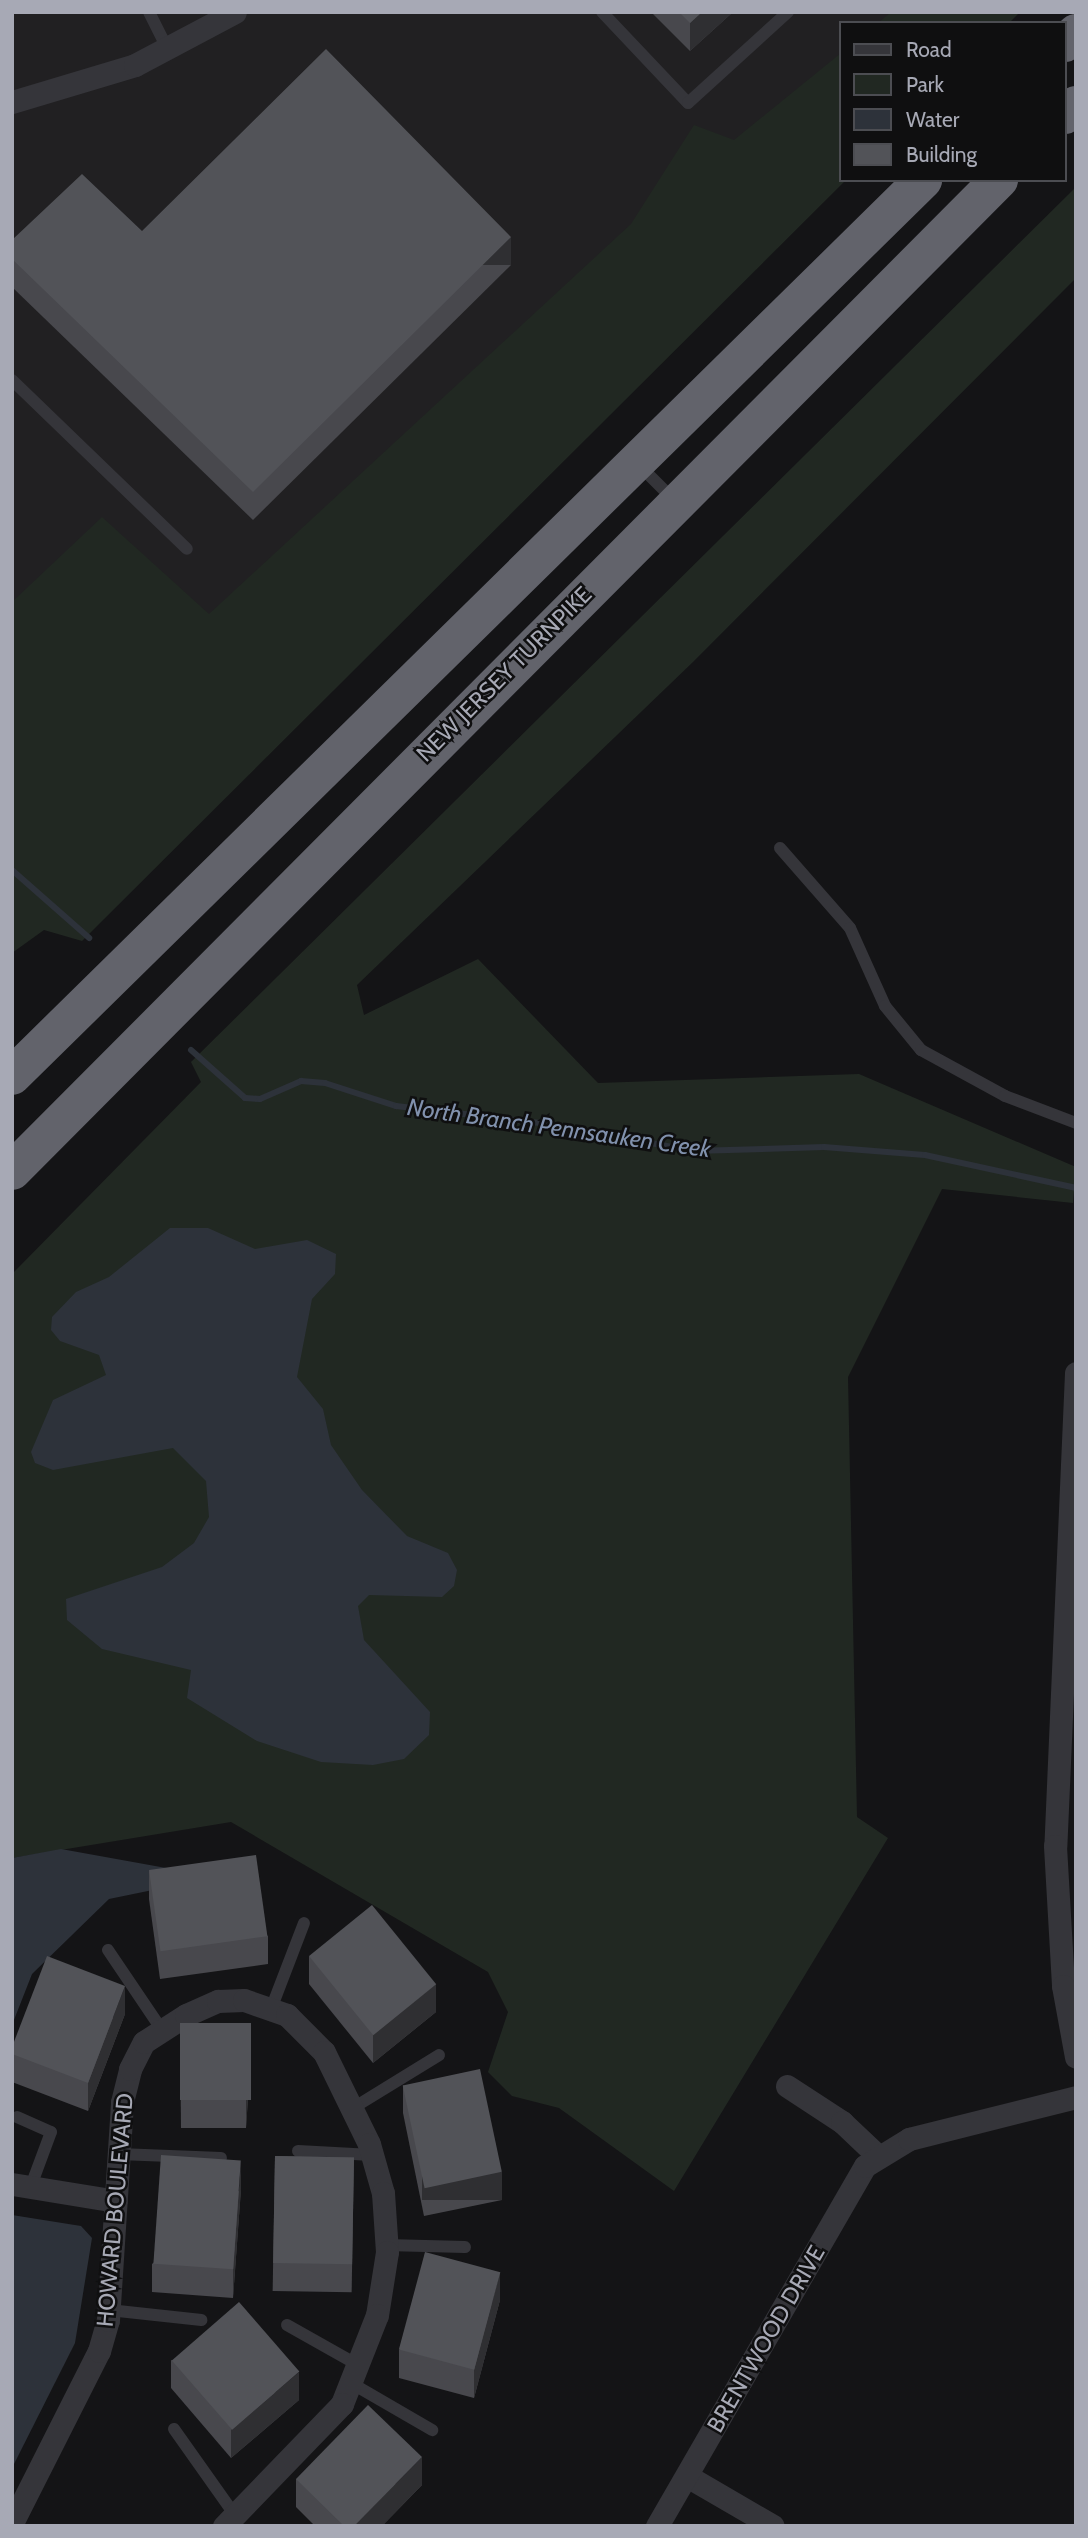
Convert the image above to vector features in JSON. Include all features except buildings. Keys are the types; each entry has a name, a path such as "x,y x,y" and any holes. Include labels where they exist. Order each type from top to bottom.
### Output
{"highway":[{"path":"12,1076 633,458 921,182"},
{"name":"NEW JERSEY TURNPIKE","path":"12,1171 997,182"}],"street":[{"path":"12,102 168,50 235,12"},
{"path":"1076,1373 1055,1893 1076,2057"},
{"name":"HOWARD BOULEVARD","path":"13,2519 99,2351 109,2310 119,2154 130,2069 144,2042 218,2001 287,2015 324,2052 353,2108 372,2155 383,2193 386,2245 377,2315 342,2404 230,2520"},
{"path":"787,2086 842,2122 877,2156 938,2131 1076,2098"},
{"name":"BRENTWOOD DRIVE","path":"657,2526 856,2180 877,2156"},
{"path":"21,2188 116,2201"},
{"path":"687,2476 773,2526"}],"lane":[{"path":"149,12 168,50"},
{"path":"601,12 688,103 788,12"},
{"path":"12,380 187,549"},
{"path":"633,458 676,502"},
{"path":"780,848 850,928 885,1006 921,1050 1005,1096 1076,1123"},
{"path":"271,2010 304,1923"},
{"path":"108,1951 162,2030"},
{"path":"353,2108 439,2055"},
{"path":"17,2117 51,2132 21,2188"},
{"path":"298,2151 372,2155"},
{"path":"119,2154 221,2158"},
{"path":"386,2245 465,2247"},
{"path":"109,2310 201,2320"},
{"path":"287,2325 432,2430"},
{"path":"174,2428 230,2520"}],"shaded area":[{"path":"12,12 958,12 949,21 839,21 839,129 12,936"}],"green space":[{"path":"891,12 1020,12 1011,21 880,21"},
{"path":"839,55 839,182 844,182 82,941 44,930 12,953 12,602 102,517 209,614 631,224 694,125 734,140"},
{"path":"1076,187 1076,278 693,662 357,985 364,1015 478,959 598,1083 859,1074 1076,1167 1073,1203 942,1189 848,1377 857,1817 888,1838 674,2191 559,2108 512,2096 488,2072 508,2012 488,1972 231,1822 12,1858 12,1274 201,1082 191,1062"}],"water":[{"path":"170,1228 208,1228 255,1249 307,1240 336,1254 335,1274 312,1299 297,1377 323,1409 331,1445 362,1490 407,1536 448,1553 457,1570 454,1586 442,1597 369,1595 358,1606 364,1640 430,1712 429,1735 404,1759 373,1765 321,1762 257,1741 187,1698 191,1670 102,1649 67,1620 66,1599 162,1567 194,1543 209,1517 206,1481 173,1448 53,1470 35,1463 31,1452 53,1400 106,1375 99,1355 60,1341 51,1330 52,1317 76,1292 109,1277"},
{"path":"61,1849 216,1877 109,1899 32,1974 12,2025 12,1858"},
{"path":"12,2215 81,2226 92,2238 75,2343 12,2468"}],"waterway":[{"name":"North Branch Pennsauken Creek","path":"12,870 89,938"},
{"name":"North Branch Pennsauken Creek","path":"191,1050 245,1098 260,1099 301,1081 325,1083 396,1106 549,1124 693,1151 824,1147 925,1155 1076,1188"}]}
